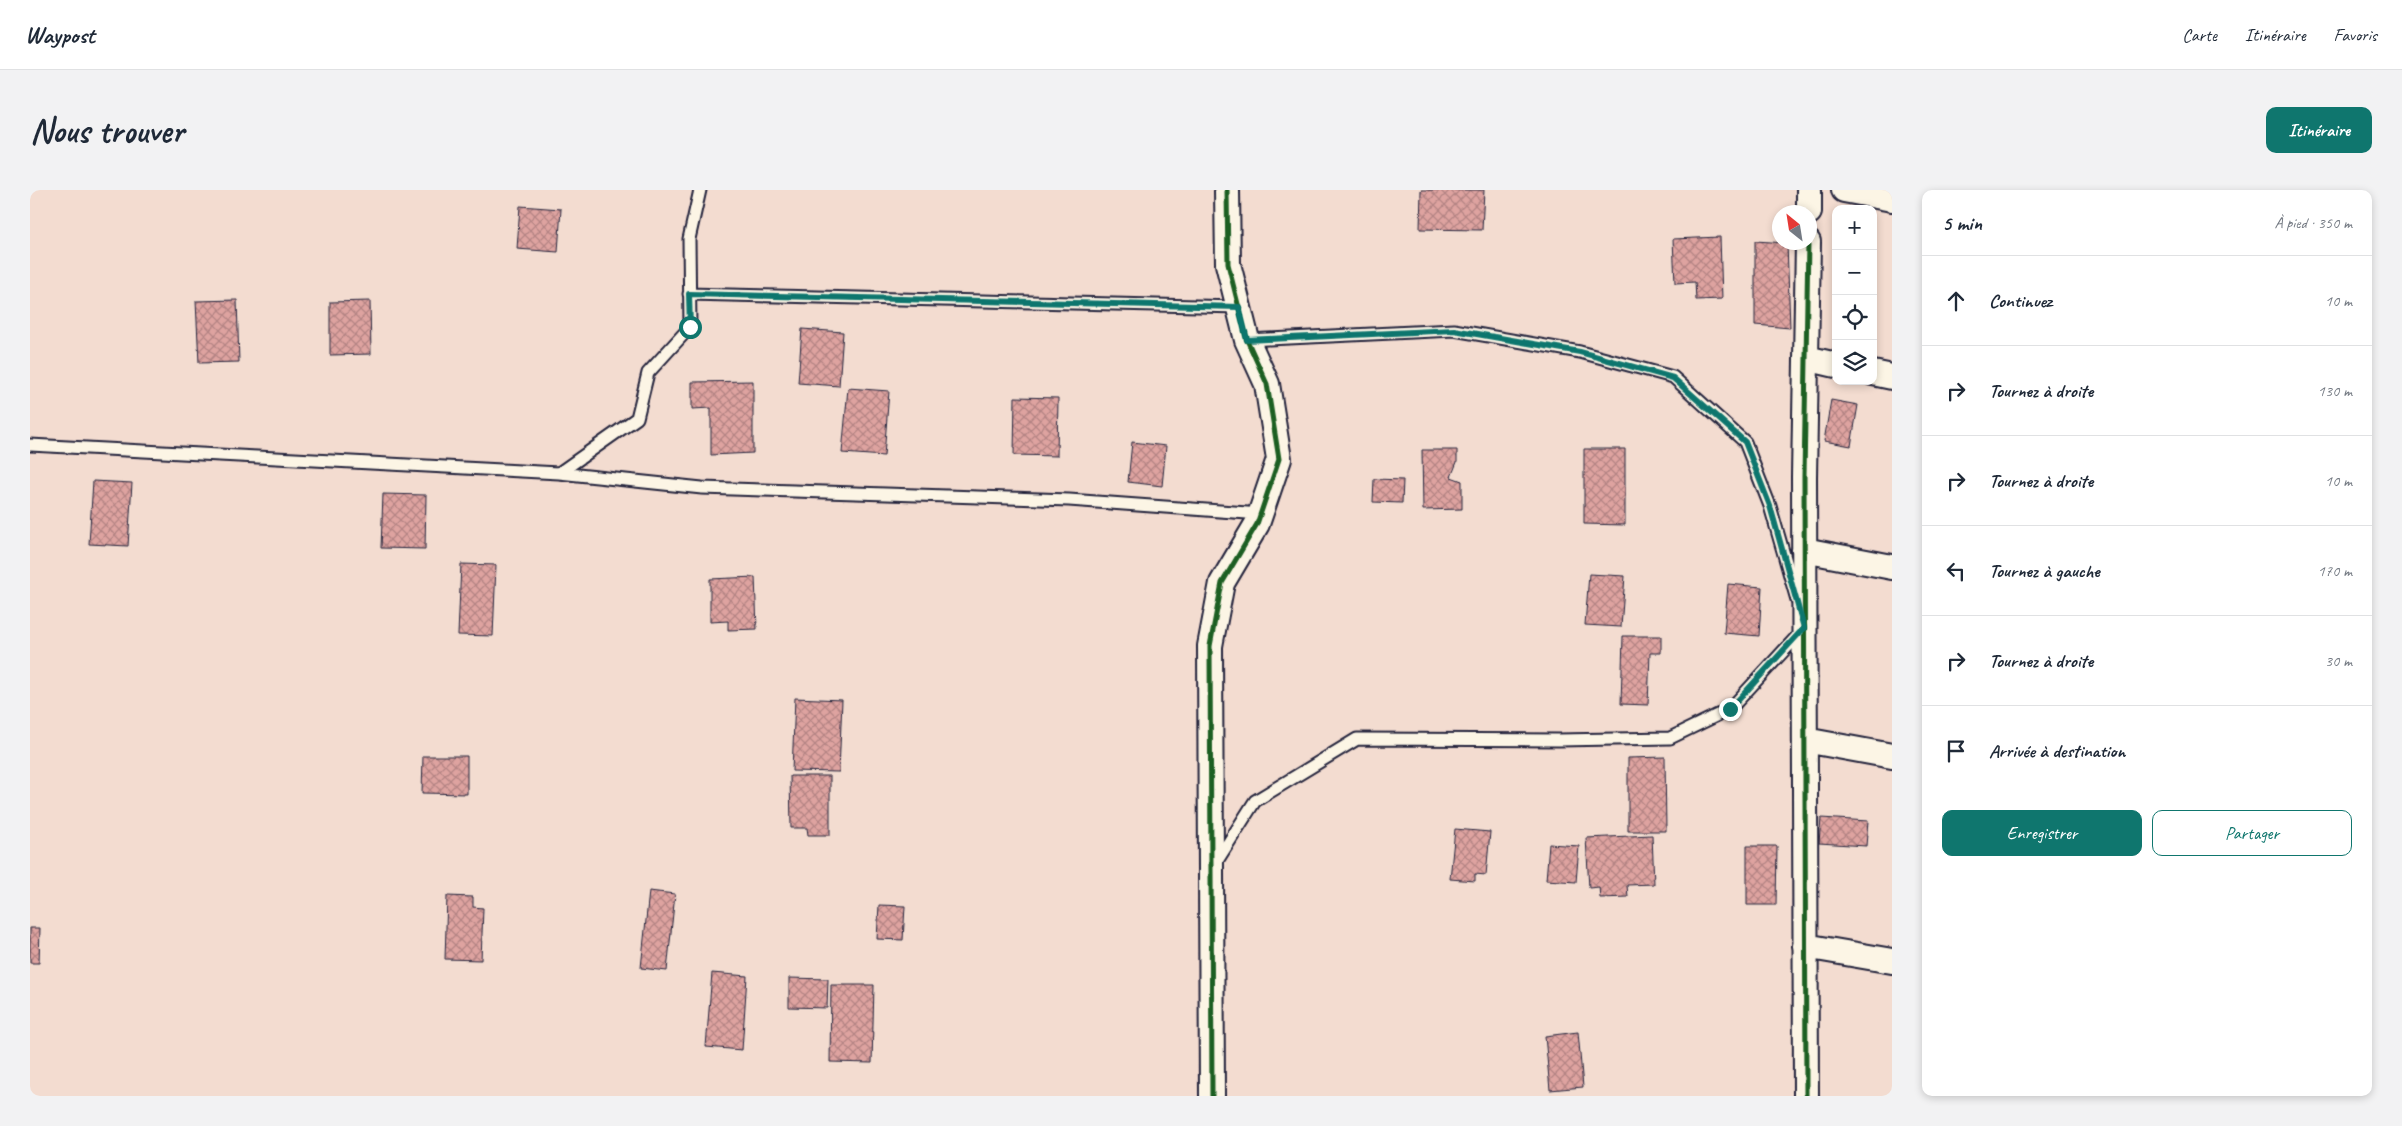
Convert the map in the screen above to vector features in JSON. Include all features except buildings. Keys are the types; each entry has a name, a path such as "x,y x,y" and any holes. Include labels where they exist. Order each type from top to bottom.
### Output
{"street":[{"path":"1212,1096 1210,646 1222,583 1257,524 1279,459 1267,384 1247,340 1228,264 1226,190"},
{"path":"1809,190 1809,205"},
{"path":"1844,190 1892,199"},
{"path":"1806,1096 1804,550 1808,250"},
{"path":"1806,358 1832,364"},
{"path":"1877,374 1892,377"},
{"path":"1804,550 1892,567"},
{"path":"1805,740 1892,756"},
{"path":"1805,946 1892,961"}],"lane":[{"path":"559,473 637,418 648,373 690,327 689,239 700,190"},
{"path":"689,294 1239,307"},
{"path":"1210,872 1255,801 1357,739 1558,740 1670,738 1730,709 1804,628 1770,506 1745,442 1673,378 1580,352 1454,330 1247,340"},
{"path":"30,446 559,473 702,488 1069,500 1260,514"}],"cycle path":[{"path":"1212,1096 1210,646 1222,583 1257,524 1279,459 1267,384 1247,340 1228,264 1227,190"},
{"path":"1806,1096 1804,477 1808,250"}],"route":[{"path":"690,327 689,294 1239,307 1247,340 1454,330 1580,352 1673,378 1745,442 1770,506 1804,628 1730,709"}]}
